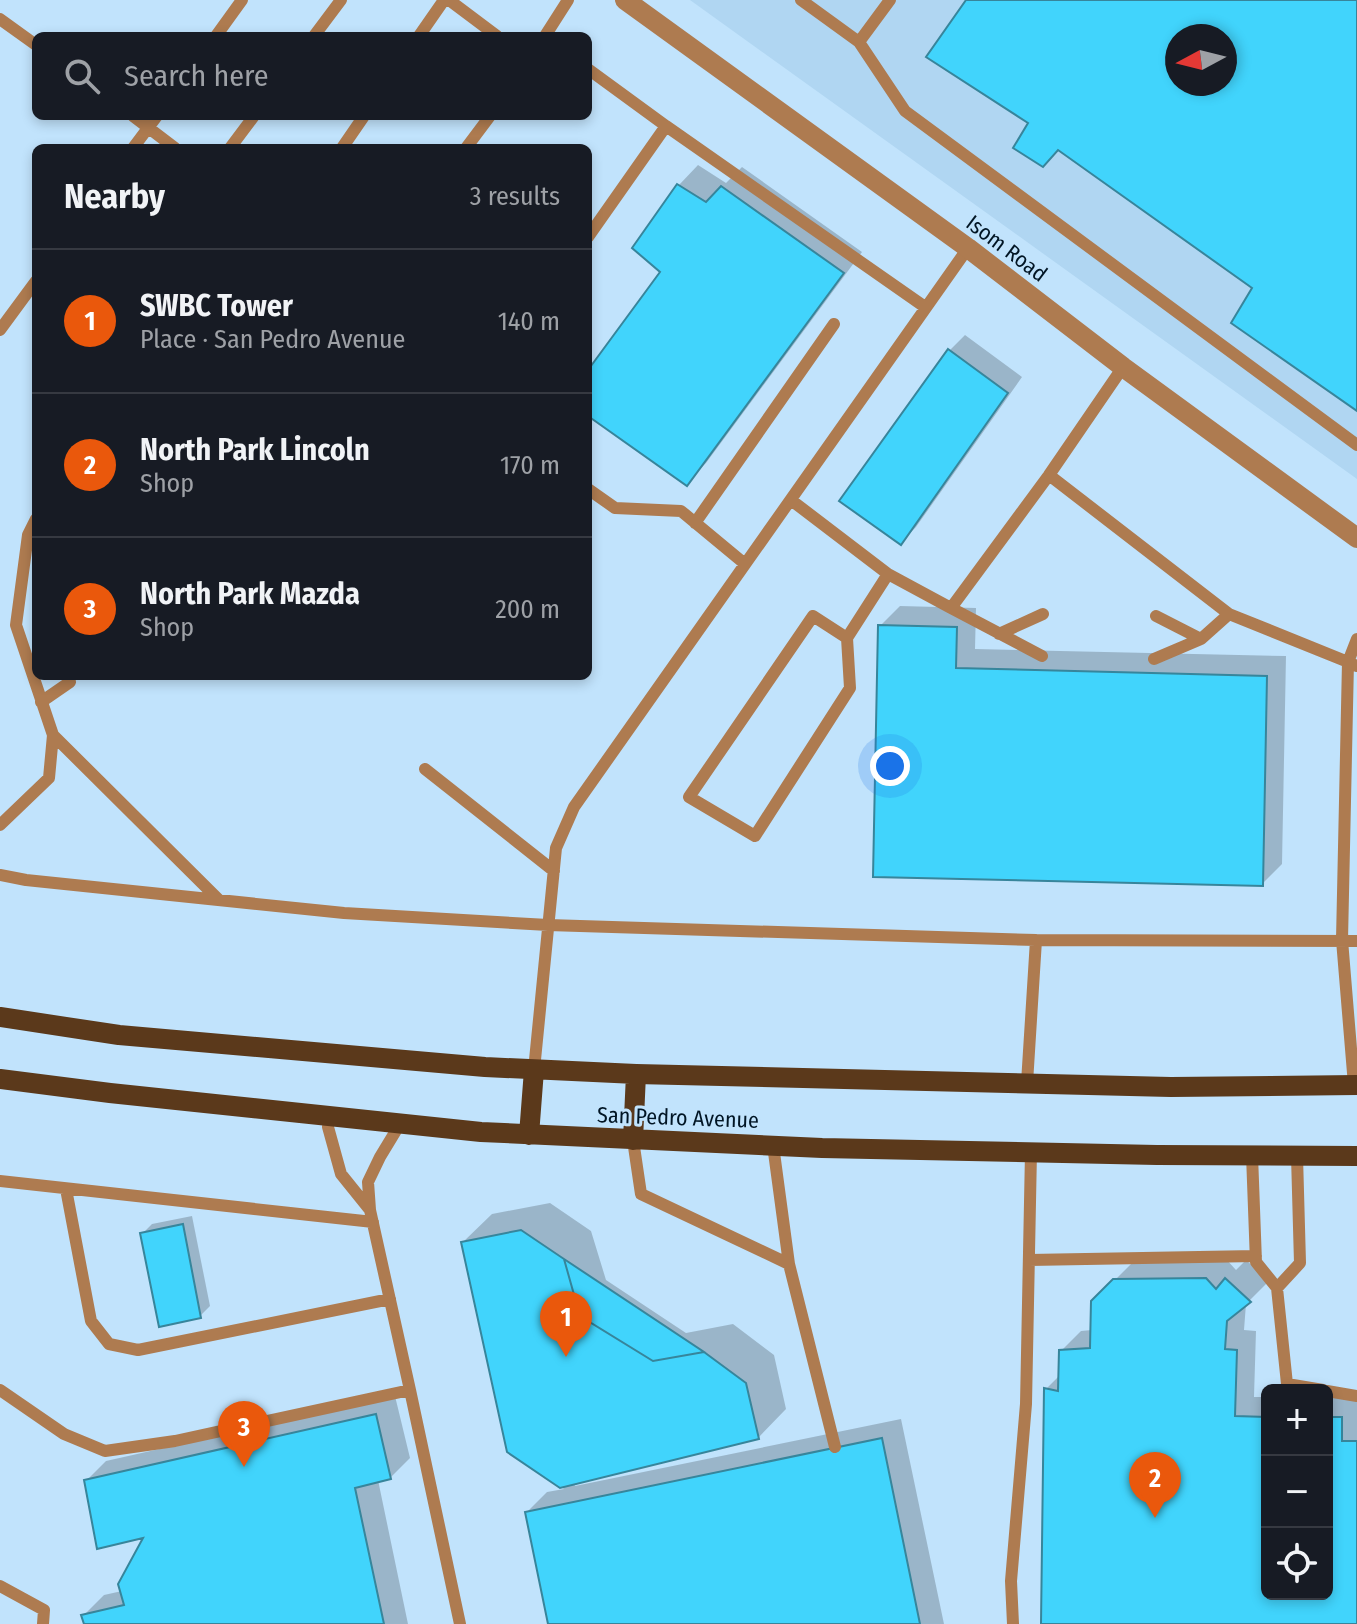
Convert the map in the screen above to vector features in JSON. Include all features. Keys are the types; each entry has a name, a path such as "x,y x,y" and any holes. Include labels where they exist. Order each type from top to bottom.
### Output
{"main road":[{"name":"San Pedro Avenue","path":"0,1017 119,1035 534,1070 1171,1087 1356,1085"},
{"path":"529,1135 534,1070"},
{"path":"633,1140 636,1074"},
{"name":"San Pedro Avenue","path":"0,1079 329,1117 529,1135 1031,1152 1357,1156"}],"street":[{"name":"Isom Road","path":"625,0 968,248 1123,367 1357,538"}],"lane":[{"path":"219,32 242,0"},
{"path":"317,32 341,0"},
{"path":"422,32 447,0 491,32"},
{"path":"548,32 568,0"},
{"path":"801,0 859,42 905,111 1357,445"},
{"path":"859,42 890,0"},
{"path":"0,19 32,42"},
{"path":"592,72 925,307"},
{"path":"138,120 170,144"},
{"path":"136,144 154,120"},
{"path":"233,144 251,120"},
{"path":"345,144 361,120"},
{"path":"469,144 487,120"},
{"path":"592,231 666,126"},
{"path":"534,1070 556,848 574,807 968,248"},
{"path":"0,330 32,286"},
{"path":"695,523 834,324"},
{"path":"951,608 1049,475 1123,367"},
{"path":"1049,475 1229,614 1352,664"},
{"path":"592,492 615,508 681,511 745,564"},
{"path":"791,500 888,574 1042,656"},
{"path":"32,527 28,535 16,625 32,674"},
{"path":"847,638 813,616 689,797 755,836 850,688 847,638 888,574"},
{"path":"999,634 1043,614"},
{"path":"1154,659 1201,639 1229,614"},
{"path":"1156,616 1201,639"},
{"path":"1356,1085 1342,940 1352,664 1357,639"},
{"path":"34,680 53,735 219,900"},
{"path":"41,702 68,680"},
{"path":"0,825 49,778 53,735"},
{"path":"425,769 554,871"},
{"path":"0,875 344,913 548,925 1036,940 1357,941"},
{"path":"1027,1083 1036,940"},
{"path":"329,1117 328,1127 341,1174 372,1216"},
{"path":"400,1124 368,1182 372,1216 460,1624"},
{"path":"633,1140 641,1194 789,1264"},
{"path":"773,1145 789,1264 835,1447"},
{"path":"1013,1624 1011,1581 1026,1404 1031,1152"},
{"path":"1252,1155 1256,1262 1277,1288 1287,1384"},
{"path":"1277,1288 1300,1263 1297,1156"},
{"path":"0,1181 372,1216"},
{"path":"66,1189 91,1321 109,1344 138,1350 390,1299"},
{"path":"1029,1260 1256,1256"},
{"path":"0,1390 64,1434 105,1451 175,1441 410,1390"},
{"path":"1333,1392 1357,1396"},
{"path":"0,1586 44,1610 43,1624"}],"shaded area":[{"path":"690,0 1357,0 1357,479"}],"building":[{"path":"966,0 1357,0 1357,411 1231,323 1252,288 1058,150 1043,167 1013,148 1028,123 926,57"},
{"path":"677,184 706,202 721,186 844,273 687,486 592,419 592,365 660,272 632,248"},
{"path":"948,349 1008,393 901,545 839,501"},
{"path":"878,625 957,627 956,668 1267,676 1263,886 873,877"},
{"path":"183,1224 201,1318 159,1327 140,1233"},
{"path":"521,1230 564,1259 580,1316 653,1361 704,1352 746,1383 759,1439 560,1488 507,1452 461,1242"},
{"path":"564,1259 704,1352 653,1361 580,1316"},
{"path":"1206,1278 1216,1289 1225,1278 1251,1302 1227,1321 1225,1349 1237,1350 1235,1416 1261,1417 1261,1600 1333,1600 1333,1417 1342,1417 1342,1441 1357,1441 1357,1624 1041,1624 1044,1388 1058,1391 1059,1350 1090,1348 1091,1301 1113,1279"},
{"path":"376,1414 391,1479 355,1488 384,1624 84,1624 81,1615 124,1605 118,1584 143,1538 97,1549 84,1480"},
{"path":"882,1438 920,1624 548,1624 525,1512"}],"place":[{"name":"SWBC Tower","path":"566,1357"},
{"name":"North Park Mazda","path":"244,1467"},
{"name":"North Park Lincoln","path":"1155,1518"}]}
